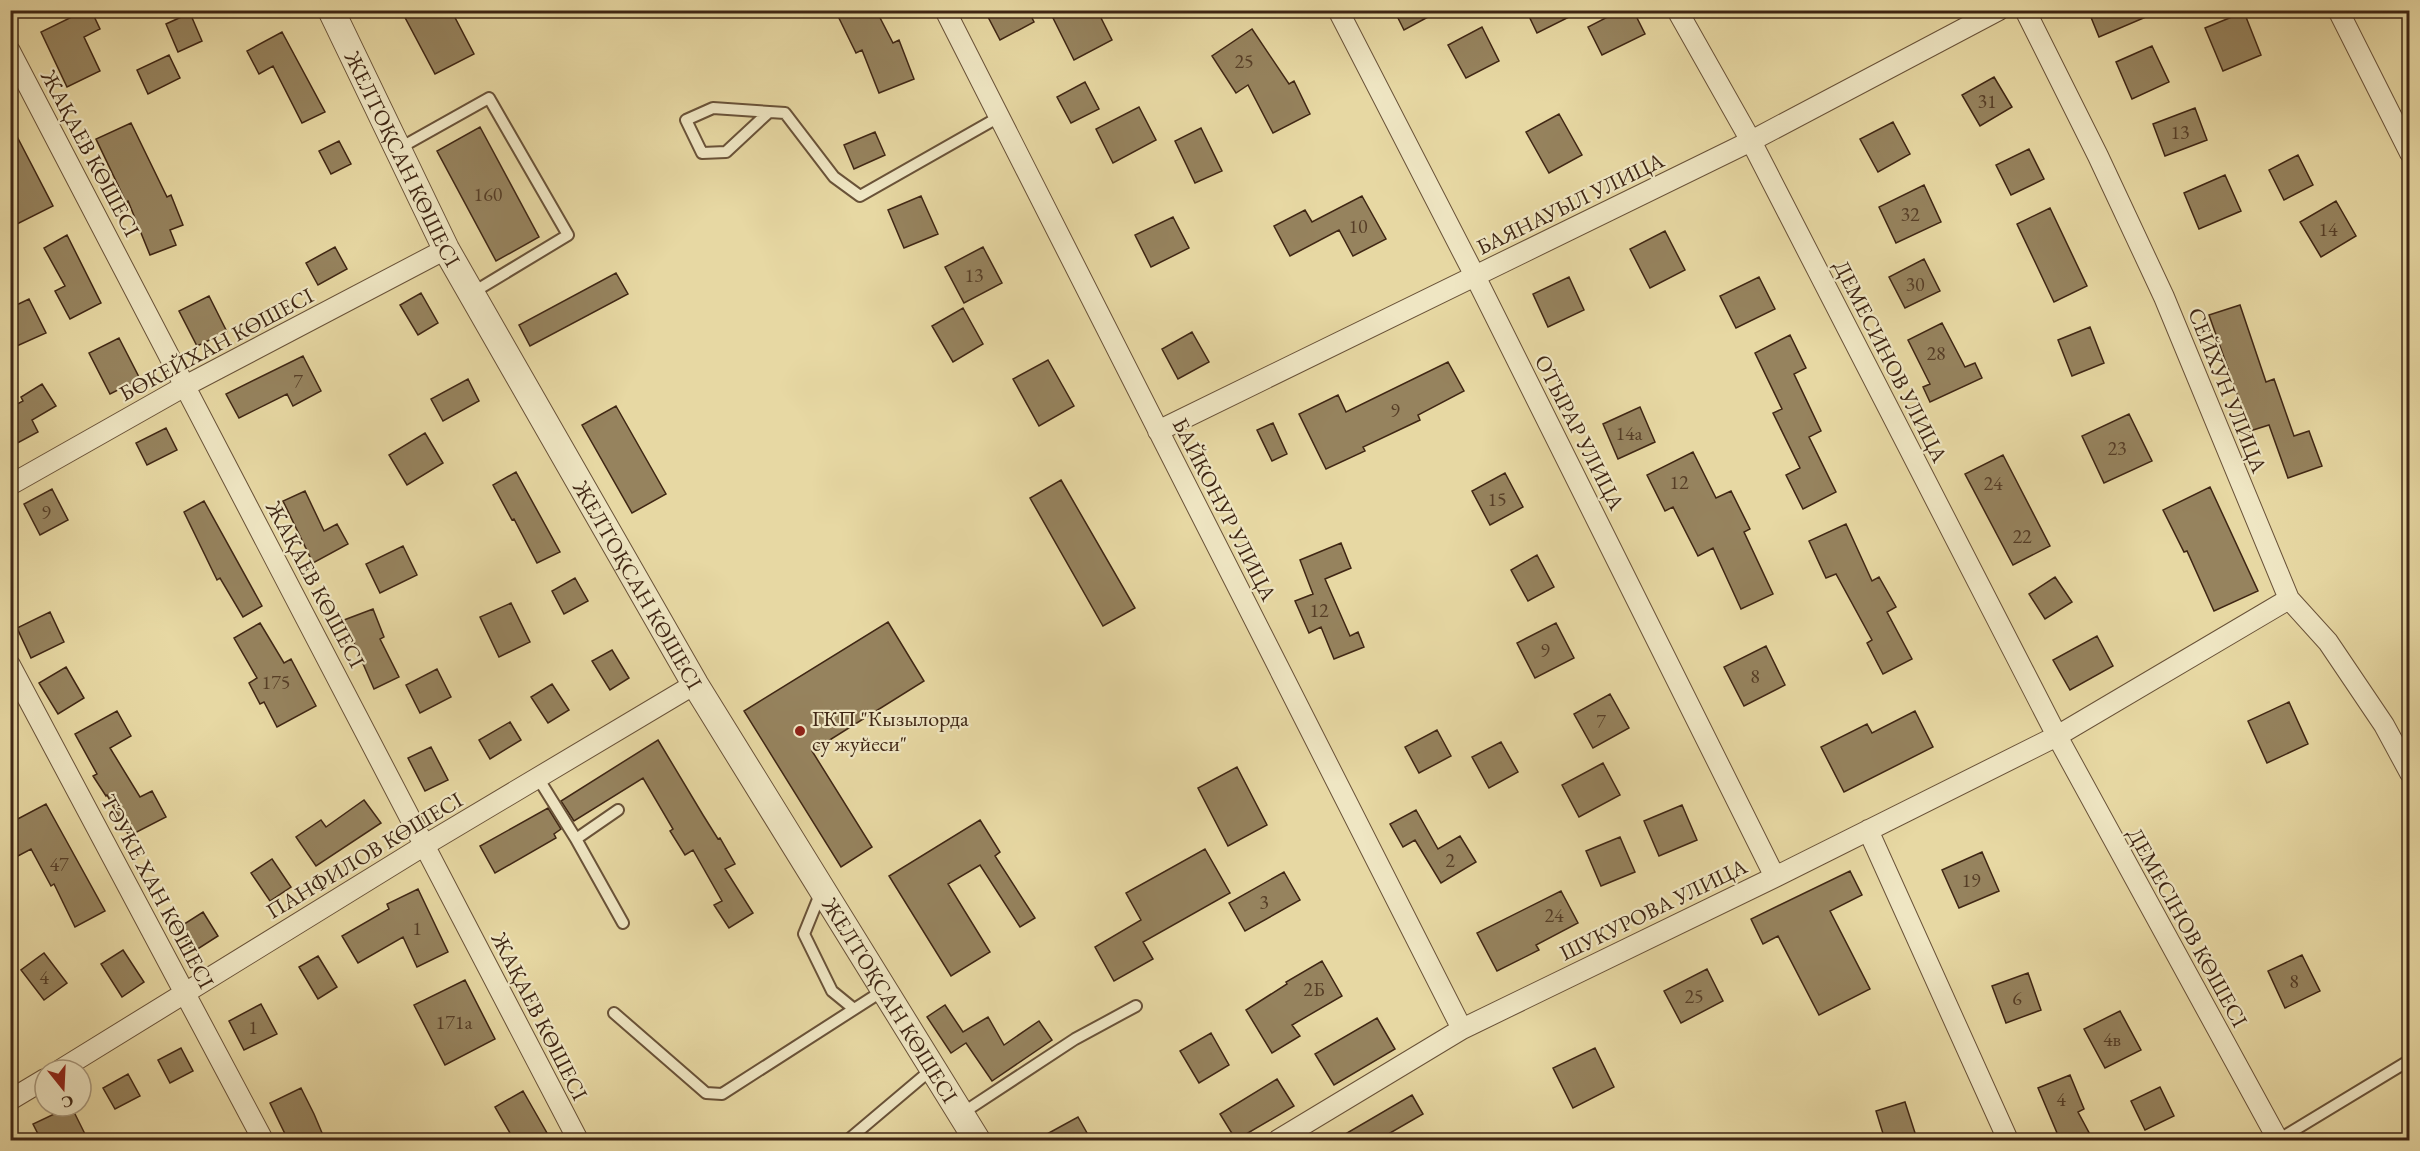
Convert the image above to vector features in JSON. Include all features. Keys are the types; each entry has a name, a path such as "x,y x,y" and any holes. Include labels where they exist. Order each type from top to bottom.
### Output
{"street":[{"name":"ЖЕЛТОҚСАН КӨШЕСІ","path":"331,10 446,249 695,684 969,1131"},
{"name":"БАЙКОНУР УЛИЦА","path":"945,10 1462,1029"},
{"name":"ОТЫРАР УЛИЦА","path":"1338,10 1475,276 1775,877"},
{"name":"ДЕМЕСИНОВ УЛИЦА","path":"1677,10 1751,141 2057,736"},
{"name":"БАЯНАУЫЛ УЛИЦА","path":"1158,431 1751,141 1999,10"},
{"name":"СЕЙХУН УЛИЦА","path":"2025,10 2098,156 2164,297 2289,599 2328,642 2384,725 2409,773"},
{"path":"2338,10 2409,153"},
{"name":"ЖАҚАЕВ КӨШЕСІ","path":"10,51 578,1140"},
{"name":"БӨКЕЙХАН КӨШЕСІ","path":"10,485 185,386 446,249"},
{"name":"ШУКУРОВА УЛИЦА","path":"1278,1140 1462,1029 1775,877 2057,736 2289,599"},
{"name":"ТӘУКЕ ХАН КӨШЕСІ","path":"10,665 263,1140"},
{"name":"ПАНФИЛОВ КӨШЕСІ","path":"79,1058 425,845 695,684"},
{"name":"ДЕМЕСІНОВ КӨШЕСІ","path":"2057,736 2278,1140"},
{"path":"1868,831 2008,1140"},
{"path":"10,1100 33,1086"}],"lane":[{"path":"398,149 489,98 568,235 472,294"},
{"path":"769,112 726,152 702,153 687,120 713,108 785,113 834,177 860,196 999,117"},
{"path":"538,778 623,922"},
{"path":"576,839 618,810"},
{"path":"822,889 804,934 831,991 854,1009"},
{"path":"614,1013 706,1093 722,1094 884,990"},
{"path":"969,1131 1075,1039 1136,1006"},
{"path":"2278,1140 2409,1060"},
{"path":"848,1140 933,1069"}],"building":[{"path":"86,10 91,10 100,29 84,37 100,71 67,87 41,32"},
{"path":"401,10 451,10 474,54 435,74"},
{"path":"835,10 876,10 893,43 899,40 914,79 879,93 862,50 856,53"},
{"path":"996,10 1028,10 1034,22 1000,40 987,15"},
{"path":"1067,10 1097,10 1112,40 1074,60 1053,18"},
{"path":"1394,10 1441,10 1404,30"},
{"path":"1526,10 1583,10 1537,33"},
{"path":"1621,10 1633,10 1645,34 1602,55 1588,27"},
{"path":"2088,10 2160,10 2160,11 2099,37"},
{"path":"2244,12 2261,55 2223,71 2205,28"},
{"path":"190,13 202,41 178,52 166,24"},
{"path":"1482,27 1499,61 1466,78 1448,45"},
{"path":"1252,29 1289,84 1294,81 1310,114 1273,133 1248,85 1236,93 1212,56"},
{"path":"282,32 325,112 302,123 273,66 259,74 247,51"},
{"path":"2152,46 2169,82 2132,99 2116,62"},
{"path":"169,55 180,78 148,94 137,70"},
{"path":"1994,77 2012,107 1980,126 1962,95"},
{"path":"1085,82 1099,109 1071,123 1057,97"},
{"path":"1139,107 1156,140 1113,163 1096,129"},
{"path":"2195,108 2207,140 2165,156 2153,124"},
{"path":"1559,114 1582,155 1549,173 1526,132"},
{"path":"1893,122 1910,154 1878,172 1860,139"},
{"path":"10,123 53,206 15,225 10,217"},
{"path":"131,123 167,197 171,195 183,225 170,230 176,245 150,255 128,201 126,202 96,139"},
{"path":"480,127 539,237 496,261 437,151"},
{"path":"1201,128 1222,171 1195,183 1175,141"},
{"path":"875,132 885,155 854,169 844,145"},
{"path":"339,141 351,164 331,174 319,151"},
{"path":"2029,149 2044,179 2011,195 1996,165"},
{"path":"2298,155 2313,185 2284,200 2269,170"},
{"path":"2225,175 2241,211 2199,229 2184,193"},
{"path":"1924,185 1941,222 1896,243 1879,207"},
{"path":"921,196 938,234 904,248 888,210"},
{"path":"1362,196 1386,239 1353,256 1339,230 1290,256 1274,226 1305,210 1312,222"},
{"path":"2336,201 2356,236 2321,257 2300,222"},
{"path":"2050,208 2087,286 2054,302 2017,224"},
{"path":"1173,217 1189,248 1151,267 1135,235"},
{"path":"1665,231 1685,270 1650,288 1630,249"},
{"path":"67,235 101,303 70,319 55,291 65,286 44,248"},
{"path":"335,247 347,269 318,285 306,263"},
{"path":"983,247 1002,283 964,303 945,267"},
{"path":"1924,259 1940,291 1905,308 1889,277"},
{"path":"616,273 628,294 530,346 519,325"},
{"path":"1569,277 1584,310 1548,327 1533,294"},
{"path":"1759,277 1775,309 1736,328 1720,296"},
{"path":"421,293 438,323 418,335 400,305"},
{"path":"209,296 227,332 197,346 179,311"},
{"path":"29,299 46,333 10,349 10,308"},
{"path":"2240,305 2266,382 2274,379 2294,436 2309,431 2322,466 2288,478 2269,425 2250,431 2209,315"},
{"path":"963,308 983,344 953,362 932,326"},
{"path":"1942,323 1965,367 1975,363 1982,378 1930,402 1923,387 1930,384 1908,340"},
{"path":"2090,327 2104,363 2072,376 2058,340"},
{"path":"1192,332 1209,362 1178,379 1162,349"},
{"path":"1790,335 1806,368 1794,374 1821,431 1809,437 1836,492 1803,509 1786,475 1800,468 1773,413 1782,409 1755,353"},
{"path":"119,338 140,379 110,394 89,353"},
{"path":"303,356 321,391 293,406 287,394 239,418 226,394"},
{"path":"1048,360 1074,406 1039,426 1013,379"},
{"path":"1448,362 1464,391 1418,415 1420,420 1363,447 1365,451 1326,469 1299,414 1338,395 1346,412"},
{"path":"468,379 479,401 443,421 431,399"},
{"path":"42,384 56,406 32,420 38,432 10,447 10,408 23,401 21,397"},
{"path":"616,406 666,494 632,513 582,425"},
{"path":"1640,407 1655,442 1618,459 1603,424"},
{"path":"2129,414 2152,461 2104,483 2082,436"},
{"path":"1273,423 1287,454 1272,461 1257,430"},
{"path":"166,428 177,450 147,465 136,443"},
{"path":"425,433 443,463 407,485 389,455"},
{"path":"1693,452 1716,498 1731,491 1750,529 1744,532 1773,594 1741,609 1713,548 1698,556 1673,507 1665,511 1647,475"},
{"path":"2003,455 2050,546 2013,565 1965,474"},
{"path":"516,472 560,552 537,563 493,485"},
{"path":"1505,473 1523,507 1490,525 1472,491"},
{"path":"1061,480 1135,608 1103,626 1030,498"},
{"path":"2210,487 2258,591 2214,611 2187,551 2184,552 2163,510"},
{"path":"52,489 68,520 40,535 24,504"},
{"path":"305,491 324,531 337,524 348,544 313,563 283,501"},
{"path":"204,501 262,606 243,617 220,578 217,580 184,512"},
{"path":"1846,524 1872,581 1879,577 1896,607 1887,612 1912,659 1883,674 1867,643 1872,640 1836,574 1826,578 1809,541"},
{"path":"1341,543 1351,568 1325,579 1350,636 1358,632 1364,647 1334,659 1321,627 1309,633 1295,601 1313,594 1300,560"},
{"path":"403,546 417,575 380,593 366,564"},
{"path":"1537,555 1554,587 1528,601 1511,570"},
{"path":"2055,577 2072,602 2045,619 2029,594"},
{"path":"575,578 588,601 564,614 552,591"},
{"path":"511,603 530,642 499,657 480,617"},
{"path":"373,609 384,637 380,639 399,677 374,689 344,620"},
{"path":"50,612 64,642 31,658 17,628"},
{"name":"ГКП \"Кызылорда су жуйеси\"","path":"888,622 924,681 812,751 872,847 841,867 744,711"},
{"path":"260,623 284,663 291,659 316,706 277,727 264,702 260,704 249,683 257,678 234,638"},
{"path":"1556,623 1574,658 1535,678 1517,643"},
{"path":"2097,636 2113,666 2070,690 2053,660"},
{"path":"1766,646 1785,685 1744,706 1724,667"},
{"path":"612,650 629,678 610,690 592,661"},
{"path":"66,667 84,698 58,714 39,683"},
{"path":"437,669 451,697 420,713 406,685"},
{"path":"552,684 569,710 548,723 531,697"},
{"path":"1610,694 1629,728 1593,748 1574,714"},
{"path":"2289,702 2308,744 2267,763 2248,721"},
{"path":"117,711 131,736 110,748 140,797 152,791 166,817 129,836 107,795 93,776 97,774 75,734"},
{"path":"1915,711 1933,747 1844,792 1821,747 1867,724 1872,733"},
{"path":"510,722 521,740 490,759 479,740"},
{"path":"1437,730 1451,756 1419,773 1405,747"},
{"path":"658,740 735,864 725,869 753,913 729,928 714,905 722,901 693,850 685,855 670,831 673,829 643,778 574,821 561,801"},
{"path":"1501,742 1518,772 1489,788 1472,757"},
{"path":"431,747 448,780 425,791 408,758"},
{"path":"1603,763 1620,795 1579,817 1562,785"},
{"path":"1237,767 1267,825 1228,846 1198,788"},
{"path":"364,800 381,823 316,866 296,837 321,820 326,827"},
{"path":"46,804 105,911 75,927 54,884 51,886 31,849 18,856 10,841 10,823"},
{"path":"1682,805 1697,840 1659,856 1644,821"},
{"path":"548,808 561,829 554,834 556,838 495,873 480,846"},
{"path":"1416,810 1438,849 1460,836 1476,862 1441,883 1415,840 1403,847 1390,824"},
{"path":"980,820 1000,852 995,856 1035,918 1020,927 980,865 948,884 990,952 951,976 889,876"},
{"path":"1620,837 1635,872 1601,886 1586,851"},
{"path":"1205,849 1230,893 1143,942 1153,959 1114,981 1095,947 1141,920 1126,893"},
{"path":"1982,852 1999,891 1959,908 1942,870"},
{"path":"272,859 291,887 270,901 251,873"},
{"path":"1850,871 1862,895 1830,911 1870,989 1819,1015 1778,936 1763,944 1751,919"},
{"path":"1284,872 1300,900 1245,931 1229,903"},
{"path":"418,889 448,952 417,967 403,937 358,963 342,936 389,909 387,904"},
{"path":"1561,891 1578,923 1536,945 1539,950 1497,971 1477,933"},
{"path":"203,912 218,936 193,952 178,928"},
{"path":"123,950 144,982 122,997 101,964"},
{"path":"44,953 67,983 44,1000 21,970"},
{"path":"2302,955 2320,991 2285,1008 2268,971"},
{"path":"318,956 337,987 318,999 299,967"},
{"path":"1322,961 1342,996 1292,1025 1300,1036 1272,1053 1246,1010 1287,984 1286,982"},
{"path":"1707,969 1723,1001 1681,1023 1664,991"},
{"path":"2028,973 2041,1010 2006,1023 1992,986"},
{"path":"465,980 495,1039 445,1065 414,1005"},
{"path":"261,1004 277,1034 244,1050 229,1021"},
{"path":"945,1005 963,1032 988,1017 1004,1045 1039,1021 1052,1040 992,1081 966,1043 951,1053 927,1017"},
{"path":"2120,1011 2141,1050 2105,1068 2084,1029"},
{"path":"1377,1018 1395,1049 1334,1085 1315,1054"},
{"path":"1211,1033 1229,1065 1199,1083 1180,1051"},
{"path":"181,1048 193,1071 170,1083 158,1060"},
{"path":"1595,1048 1614,1087 1573,1108 1553,1068"},
{"path":"128,1074 140,1096 115,1109 103,1088"},
{"path":"2070,1075 2084,1109 2078,1112 2093,1140 2060,1140 2038,1088"},
{"path":"1277,1079 1294,1106 1236,1140 1220,1114"},
{"path":"2160,1087 2174,1116 2145,1130 2131,1101"},
{"path":"301,1088 325,1140 288,1140 270,1103"},
{"path":"523,1091 551,1140 514,1140 495,1107"},
{"path":"1412,1095 1423,1114 1378,1140 1335,1140"},
{"path":"1905,1102 1916,1136 1903,1140 1885,1140 1876,1111"},
{"path":"1078,1117 1091,1140 1036,1140"},
{"path":"46,1118 77,1118 85,1134 71,1140 41,1140 33,1124"}],"place":[{"name":"ГКП \"Кызылорда су жуйеси\"","path":"800,731"}]}
